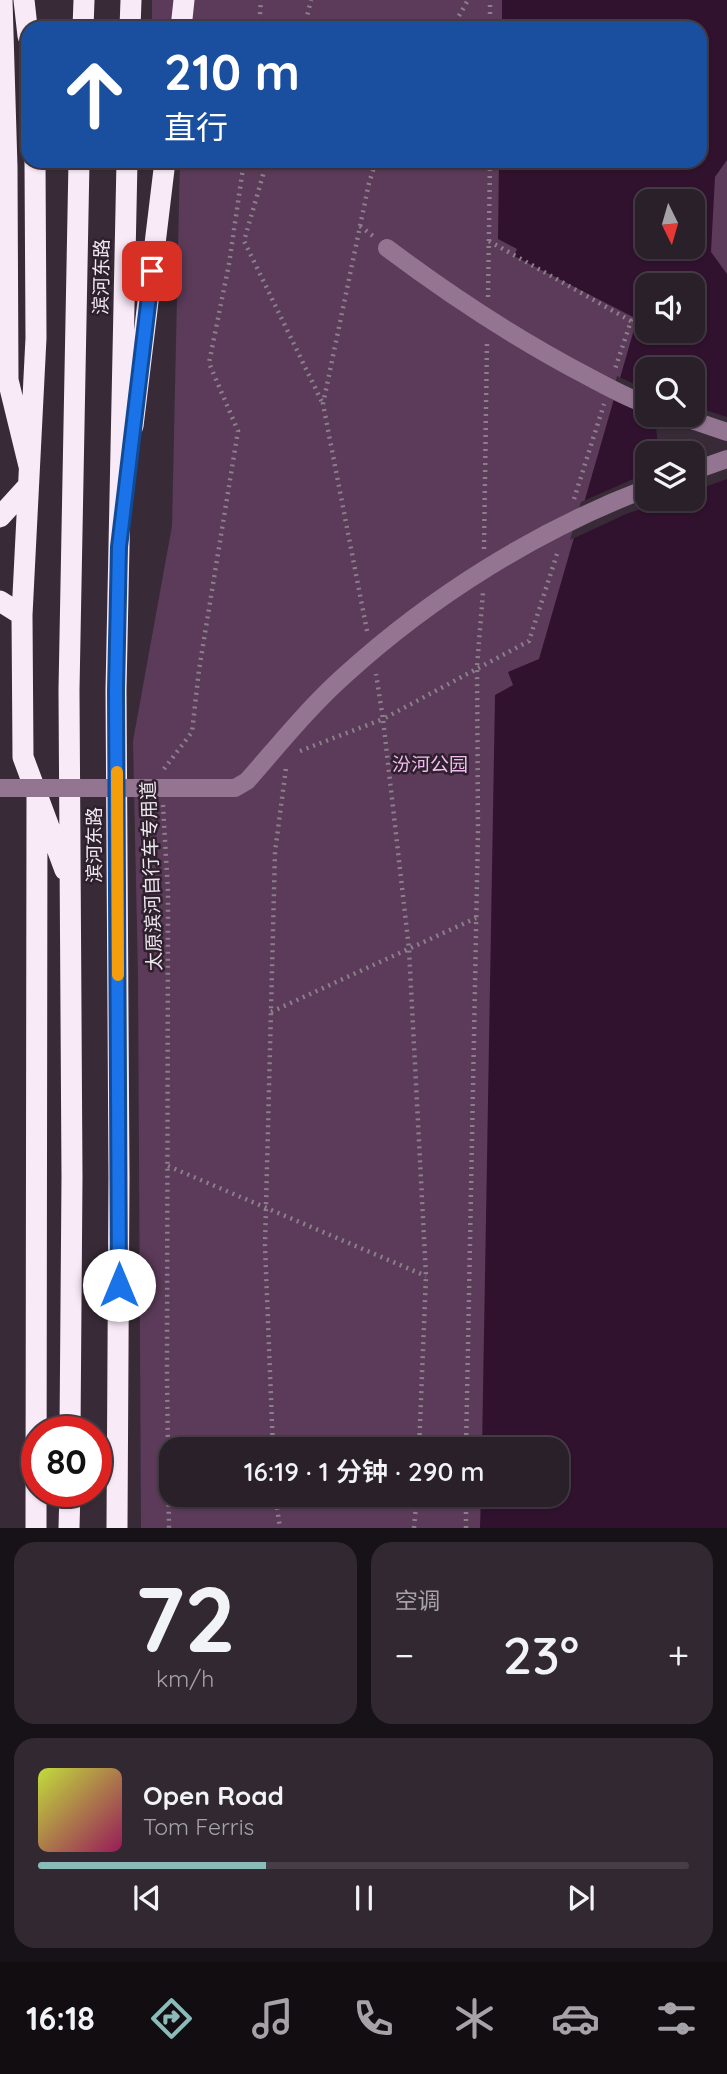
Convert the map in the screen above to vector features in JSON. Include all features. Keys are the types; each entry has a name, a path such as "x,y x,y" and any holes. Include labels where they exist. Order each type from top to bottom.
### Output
{"highway":[{"path":"0,517 29,476 8,380 2,0"},
{"path":"24,0 26,21"},
{"path":"83,21 84,0"},
{"path":"130,21 131,0"},
{"path":"182,21 184,0"},
{"path":"36,168 36,338 22,615 23,757 70,884"},
{"name":"滨河东路","path":"70,1416 72,1178 69,690 79,168"},
{"name":"滨河东路","path":"117,1528 119,1163 116,690 127,168"},
{"path":"119,547 164,168"},
{"path":"0,601 22,615"},
{"path":"36,1528 37,795"},
{"path":"69,1507 69,1528"}],"street":[{"path":"387,248 517,337 577,371 635,399"},
{"path":"705,425 727,432"},
{"path":"705,467 727,459"},
{"path":"0,788 235,789 247,781 344,676 429,607 515,552 615,500 635,493"}],"path":[{"path":"260,21 261,0"},
{"path":"306,21 312,0"},
{"path":"456,21 468,0"},
{"path":"490,0 490,21"},
{"name":"太原滨河自行车专用道","path":"161,774 192,732 199,670 238,431 209,363 229,264 243,168"},
{"path":"265,168 244,241 323,404 370,643"},
{"path":"323,404 374,168"},
{"path":"488,299 490,168"},
{"path":"489,242 631,321 614,373"},
{"path":"484,555 487,339"},
{"path":"574,502 606,399"},
{"path":"299,751 383,719 530,641 561,541"},
{"path":"466,1437 476,918 477,667 483,582"},
{"path":"375,669 409,949 426,1276 419,1437"},
{"path":"273,1437 265,1246 275,852 287,756"},
{"name":"太原滨河自行车专用道","path":"162,800 168,892 169,1528"},
{"path":"271,1012 476,918"},
{"path":"168,1166 426,1276"},
{"path":"277,1507 280,1528"},
{"path":"414,1528 416,1507"},
{"path":"466,1507 466,1528"}],"green space":[{"name":"汾河公园","path":"152,0 727,0 727,1528 141,1528 138,975 133,741 172,526 180,168 707,168 707,21 152,21"}],"shaded area":[{"path":"502,0 727,0 727,160 715,177 711,252 727,274 727,1528 480,1528 481,1507 569,1507 569,1437 482,1437 495,695 513,685 508,672 539,659 635,326 635,343 705,343 705,273 635,273 635,318 514,256 517,249 498,239 499,168 707,168 707,21 502,21"}],"pier":[{"path":"617,376 635,384 635,410 611,399"},
{"path":"705,410 727,417 727,479 705,487 705,441 658,441 656,427 705,427"},
{"path":"635,478 635,511 570,540 581,502"}],"slow traffic":[{"path":"117,772 118,975"}],"route":[{"path":"119,1285 116,690 119,547 152,271"}]}
